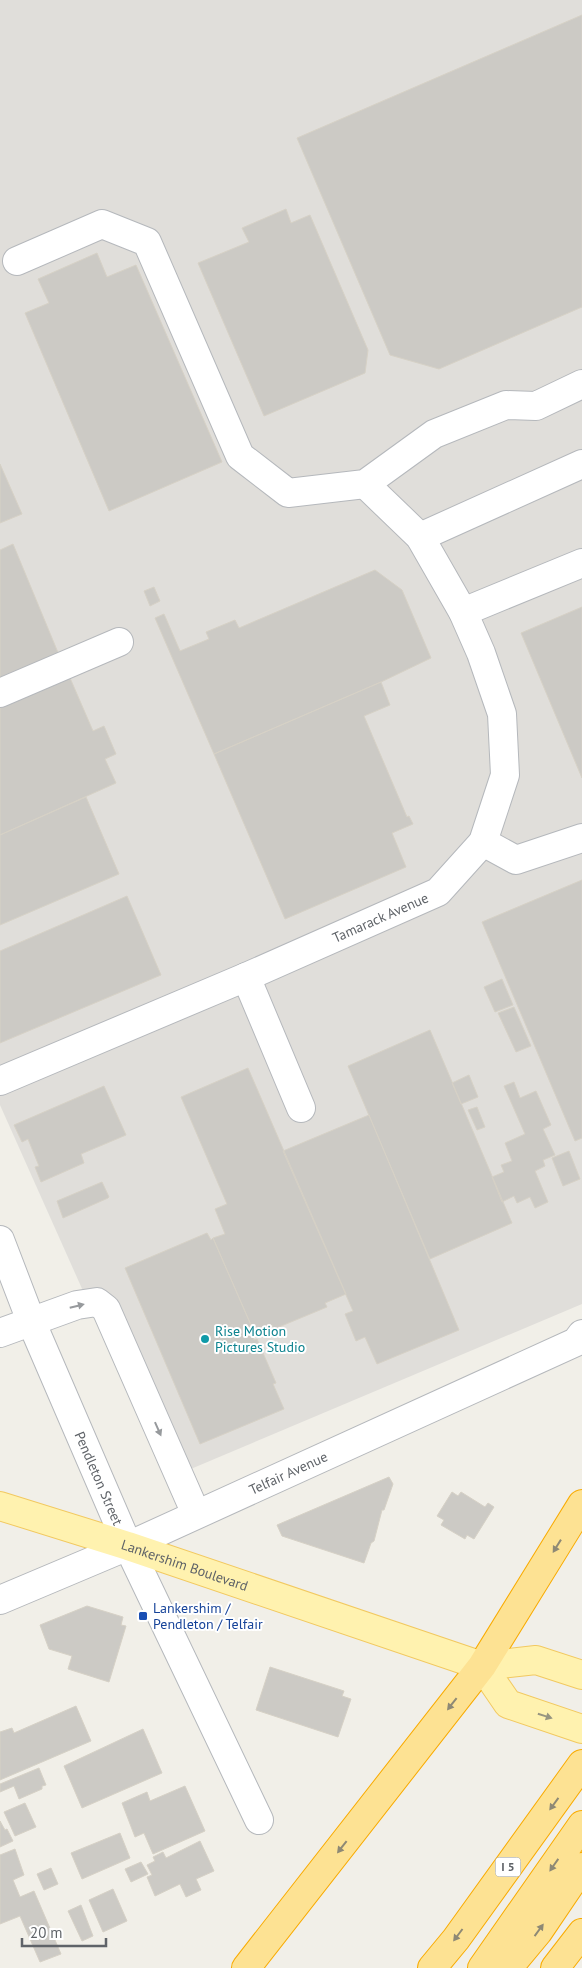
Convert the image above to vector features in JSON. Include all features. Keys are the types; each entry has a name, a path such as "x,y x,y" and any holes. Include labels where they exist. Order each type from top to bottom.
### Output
{"highway":[{"path":"246,1968 482,1666 582,1504"},
{"name":"I 5","path":"432,1968 456,1939 582,1764"},
{"path":"482,1968 582,1825"},
{"path":"508,1968 538,1932 582,1868"},
{"path":"555,1968 582,1933"}],"main road":[{"name":"Lankershim Boulevard","path":"0,1506 128,1546 482,1666 536,1660 582,1675"},
{"path":"482,1666 508,1704 582,1729"}],"street":[{"path":"17,261 102,224 146,242 240,456 288,493 365,484 434,434 506,406 536,406 582,384"},
{"path":"420,537 582,464"},
{"name":"Tamarack Avenue","path":"0,1081 246,977 438,892 483,842 505,775 502,714 481,653 463,612 420,537 365,484"},
{"path":"463,612 582,563"},
{"path":"0,693 120,642"},
{"path":"483,842 516,860 582,838"},
{"path":"246,977 301,1108"},
{"name":"Pendleton Street","path":"0,1240 31,1321 128,1546 259,1820"},
{"path":"0,1333 76,1305 97,1302 106,1309 196,1514"},
{"name":"Telfair Avenue","path":"0,1600 128,1546 579,1338"}],"shaded area":[{"path":"0,0 582,0 582,1304 167,1479 0,1105"}],"building":[{"path":"582,15 582,307 439,369 390,355 297,138"},
{"path":"286,209 291,223 310,215 368,350 365,373 264,416 198,263 249,242 242,228"},
{"path":"97,253 107,277 136,265 222,462 109,511 25,313 49,303 38,279"},
{"path":"0,464 22,514 0,523"},
{"path":"13,544 59,655 0,680 0,550"},
{"path":"375,570 402,590 431,658 381,682 214,754 155,618 164,614 180,651 209,639 206,632 235,620 239,628"},
{"path":"154,587 160,601 150,606 144,591"},
{"path":"582,607 582,778 521,633"},
{"path":"70,678 93,731 104,726 116,754 105,759 116,783 0,835 0,708"},
{"path":"381,682 390,705 364,716 407,817 409,816 413,824 392,833 406,867 285,919 214,754"},
{"path":"86,797 119,874 0,925 0,835"},
{"path":"582,880 582,1138 575,1141 482,922"},
{"path":"127,896 161,975 0,1043 0,951"},
{"path":"502,979 513,1005 495,1012 484,987"},
{"path":"514,1007 531,1046 516,1052 498,1013"},
{"path":"430,1030 512,1223 430,1259 348,1066"},
{"path":"248,1068 346,1294 325,1303 327,1307 274,1329 272,1325 254,1332 213,1238 225,1234 215,1209 227,1204 181,1097"},
{"path":"469,1075 478,1097 461,1104 452,1083"},
{"path":"514,1082 520,1098 536,1091 551,1125 543,1129 555,1155 543,1160 545,1166 535,1171 548,1202 535,1208 530,1197 517,1203 514,1196 502,1202 492,1177 504,1172 501,1165 512,1161 505,1143 525,1134 504,1086"},
{"path":"104,1086 126,1135 81,1154 84,1163 41,1182 35,1167 39,1166 28,1139 22,1142 14,1125"},
{"path":"477,1107 485,1127 477,1130 468,1110"},
{"path":"369,1115 459,1330 377,1364 365,1337 356,1341 345,1314 353,1311 283,1151"},
{"path":"569,1151 580,1179 563,1186 552,1158"},
{"path":"102,1182 108,1198 63,1218 57,1201"},
{"name":"Rise Motion Pictures Studio","path":"207,1233 211,1240 213,1238 254,1332 252,1334 254,1340 257,1339 276,1383 273,1384 284,1409 200,1444 125,1268"},
{"path":"389,1477 393,1484 384,1510 382,1510 374,1541 371,1543 364,1563 282,1536 277,1525"},
{"path":"452,1492 458,1496 461,1492 485,1507 488,1503 494,1507 474,1539 467,1535 465,1539 441,1525 444,1520 437,1516"},
{"path":"87,1606 123,1617 121,1625 126,1626 109,1682 68,1669 72,1656 49,1649 40,1625"},
{"path":"270,1667 344,1691 342,1696 351,1699 338,1737 256,1710"},
{"path":"76,1706 91,1741 0,1780 0,1732 12,1728 14,1733"},
{"path":"143,1729 162,1773 82,1808 64,1766"},
{"path":"39,1768 46,1785 42,1786 42,1789 19,1799 14,1786 0,1792 0,1784"},
{"path":"185,1786 205,1831 153,1854 144,1833 135,1837 122,1803 147,1792 150,1801"},
{"path":"25,1803 36,1827 15,1836 4,1812"},
{"path":"0,1821 5,1830 7,1829 13,1841 0,1847"},
{"path":"120,1833 130,1858 82,1879 71,1853"},
{"path":"200,1841 214,1871 196,1879 201,1890 186,1897 180,1884 155,1896 147,1877 152,1875 147,1865 155,1861 153,1857 163,1852 166,1858"},
{"path":"15,1849 24,1875 13,1880 20,1897 34,1891 61,1954 40,1962 20,1916 0,1924 0,1855"},
{"path":"141,1862 148,1874 131,1882 125,1869"},
{"path":"51,1868 58,1884 44,1890 37,1874"},
{"path":"113,1889 127,1921 103,1932 89,1900"},
{"path":"81,1905 93,1936 82,1941 68,1911"}],"place":[{"name":"Rise Motion Pictures Studio","path":"205,1339"},
{"name":"Lankershim / Pendleton / Telfair","path":"143,1616"}]}
